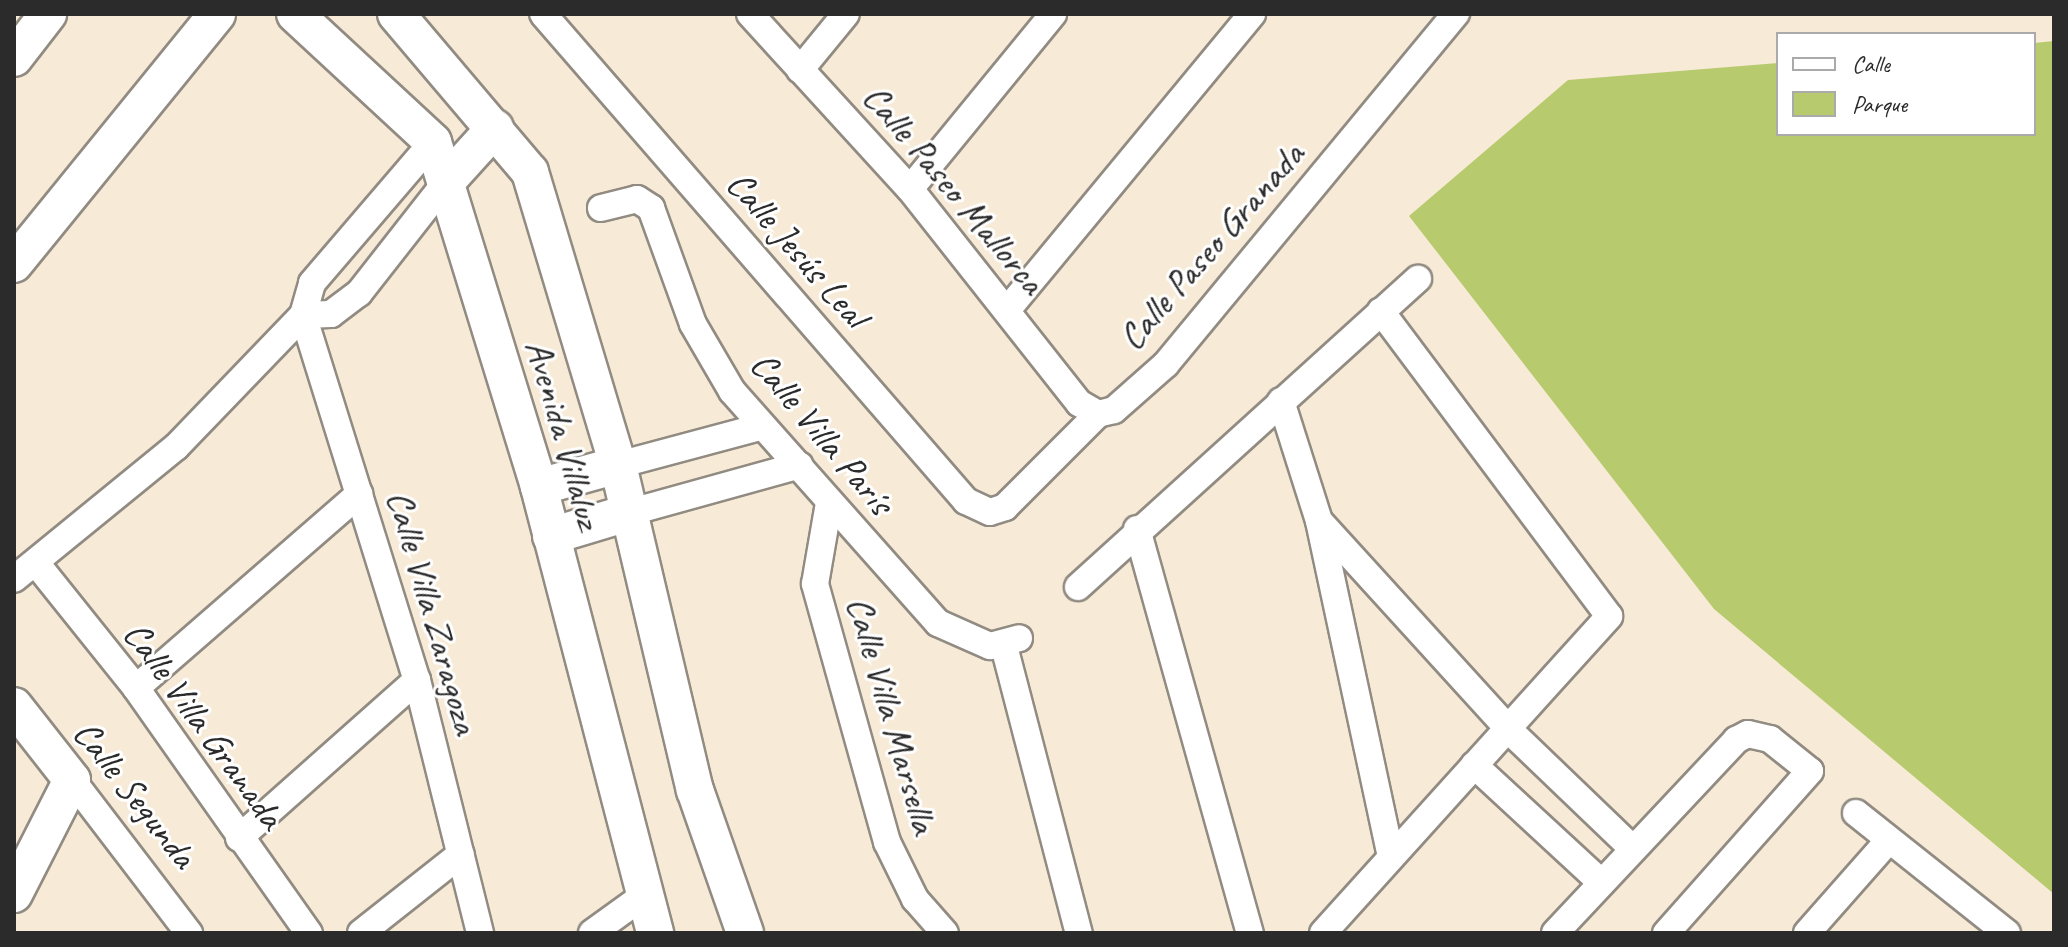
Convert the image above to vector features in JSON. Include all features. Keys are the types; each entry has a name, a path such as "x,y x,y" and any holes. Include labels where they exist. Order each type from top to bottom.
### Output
{"street":[{"path":"14,58 48,14"},
{"path":"14,264 195,31 217,14"},
{"name":"Avenida Villaluz","path":"295,14 433,142 539,487 642,897 655,933"},
{"name":"Avenida Villaluz","path":"396,14 530,172 631,512 695,790 745,933"},
{"name":"Calle Jesús Leal","path":"543,14 966,501 990,512 1005,507"},
{"name":"Calle Paseo Mallorca","path":"750,14 910,189 1008,309 1079,403 1098,414"},
{"path":"800,70 846,14"},
{"path":"910,189 1053,14"},
{"path":"1008,309 1252,14"},
{"name":"Calle Paseo Granada","path":"1005,507 1098,414 1114,410 1166,364 1456,14"},
{"path":"14,579 176,447 303,315 312,283 472,100"},
{"path":"303,315 331,314 359,293 446,182 495,128"},
{"name":"Calle Villa París","path":"601,208 637,199 651,208 703,345 760,427 800,465 829,503 938,623 969,641 1012,642 1079,933"},
{"path":"1078,587 1137,529 1418,279"},
{"path":"1323,933 1390,851 1510,731 1601,631 1607,605 1381,311"},
{"name":"Calle Villa Zaragoza","path":"303,315 417,680 480,933"},
{"path":"1281,401 1319,521 1390,851"},
{"path":"539,487 760,427"},
{"path":"551,536 800,465"},
{"path":"136,688 359,494"},
{"name":"Calle Villa Marsella","path":"829,503 815,584 887,842 915,899 945,933"},
{"path":"1319,521 1510,731 1631,847"},
{"path":"1137,529 1250,933"},
{"name":"Calle Villa Granada","path":"36,563 136,688 309,933"},
{"path":"239,838 417,680"},
{"name":"Calle Segunda","path":"14,706 189,933"},
{"path":"1555,933 1631,847 1748,734 1770,739 1810,771 1666,933"},
{"path":"1474,765 1601,882"},
{"path":"14,894 72,780"},
{"path":"1856,813 2007,933"},
{"path":"1807,933 1889,840"},
{"path":"361,933 461,854"},
{"path":"592,933 642,897"}],"green space":[{"path":"2054,41 2054,894 1714,609 1409,216 1568,80 1776,63 1776,136 2036,136 2036,43"}]}
